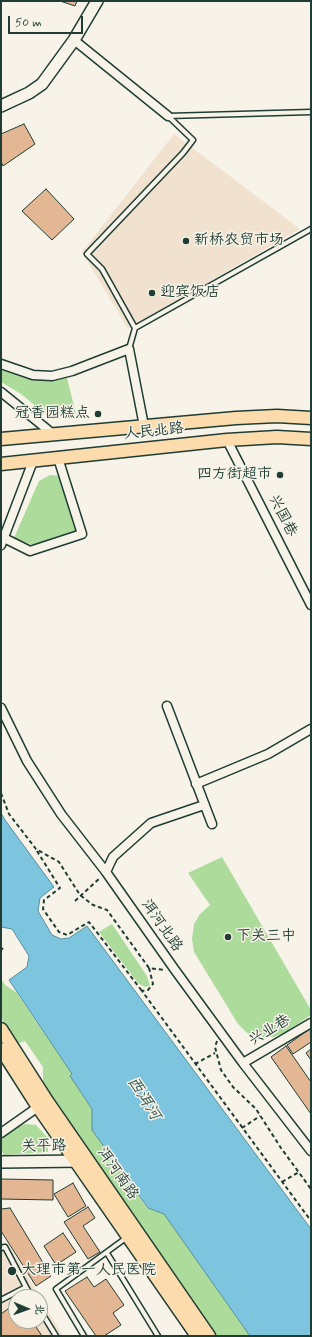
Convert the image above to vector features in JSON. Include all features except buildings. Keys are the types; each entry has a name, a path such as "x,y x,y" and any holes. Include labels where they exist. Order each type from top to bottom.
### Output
{"main road":[{"name":"人民北路","path":"2,438 257,417 311,418"},
{"name":"人民北路","path":"4,464 227,440 277,437 311,439"},
{"name":"洱河南路","path":"1,1029 44,1097 209,1336"},
{"name":"洱河南路","path":"1,1049 38,1107 197,1336"}],"street":[{"path":"1,106 29,93 42,84 74,40 97,1"},
{"path":"74,40 168,116"},
{"path":"1,364 33,375 52,376 72,371 129,349 144,426"},
{"path":"1,392 53,434"},
{"name":"兴国巷","path":"227,440 311,605"},
{"path":"33,461 2,542 30,551 82,534 58,458"},
{"path":"167,706 212,824"},
{"name":"洱河北路","path":"1,708 23,755 78,838 106,872 243,1063 311,1151"},
{"path":"196,784 268,754 311,729"},
{"path":"106,872 113,857 151,823 204,805"},
{"name":"兴业巷","path":"243,1063 311,1023"},
{"path":"1,1132 38,1107"},
{"name":"关平路","path":"1,1162 88,1161"}],"lane":[{"path":"168,116 311,112"},
{"path":"135,328 102,269 87,254 183,153 193,140 168,116"},
{"path":"129,349 135,328 311,228"},
{"path":"84,1336 56,1289 107,1253 128,1236"},
{"path":"1,1248 5,1247 26,1287 1,1300"},
{"path":"107,1253 158,1336"},
{"path":"48,1323 56,1336"}],"path":[{"path":"1,793 10,814 36,849 60,888 44,900 43,909 59,932 67,935 89,922 142,991 311,1221"},
{"path":"36,849 59,862 80,895 93,905 107,910 149,968 153,984 148,990 142,991"},
{"path":"75,901 106,872"},
{"path":"149,968 175,970"},
{"path":"221,1033 215,1047 215,1053 221,1070 233,1086 256,1109 311,1188"},
{"path":"195,1064 215,1053"},
{"path":"242,1128 260,1116"},
{"path":"282,1182 299,1172"}],"shaded area":[{"name":"新桥农贸市场","path":"174,134 300,229 128,329 82,252"},
{"name":"大理市第一人民医院","path":"7,1242 35,1289 8,1289 8,1329 48,1329 48,1311 63,1336 1,1336 1,1244"}],"green space":[{"path":"1,363 27,367 41,378 67,378 76,414 50,418 21,394 1,382"},
{"path":"50,475 60,476 79,532 38,547 14,538 39,481"},
{"path":"222,857 311,1010 311,1015 286,1032 274,1037 253,1037 238,1024 194,952 192,939 194,924 200,914 210,905 188,873"},
{"path":"112,924 147,976 150,986 145,987 138,983 99,932"},
{"path":"1,979 5,985 16,992 72,1074 70,1076 92,1109 92,1130 147,1208 164,1214 250,1336 217,1336 43,1085 43,1067 25,1041 16,1044 1,1017"},
{"path":"25,1124 36,1125 48,1138 48,1152 4,1155 1,1149 1,1139 14,1128"}],"water":[{"name":"西洱河","path":"1,813 54,887 40,898 38,911 52,935 61,939 69,938 87,926 311,1229 311,1336 250,1336 164,1214 148,1208 92,1130 92,1109 70,1076 72,1074 9,980 27,967 29,956 12,929 1,927"}],"place":[{"name":"新桥农贸市场","path":"186,241"},
{"name":"迎宾饭店","path":"152,293"},
{"name":"冠香园糕点","path":"98,414"},
{"name":"四方街超市","path":"280,475"},
{"name":"下关三中","path":"228,937"},
{"name":"大理市第一人民医院","path":"12,1271"}]}
